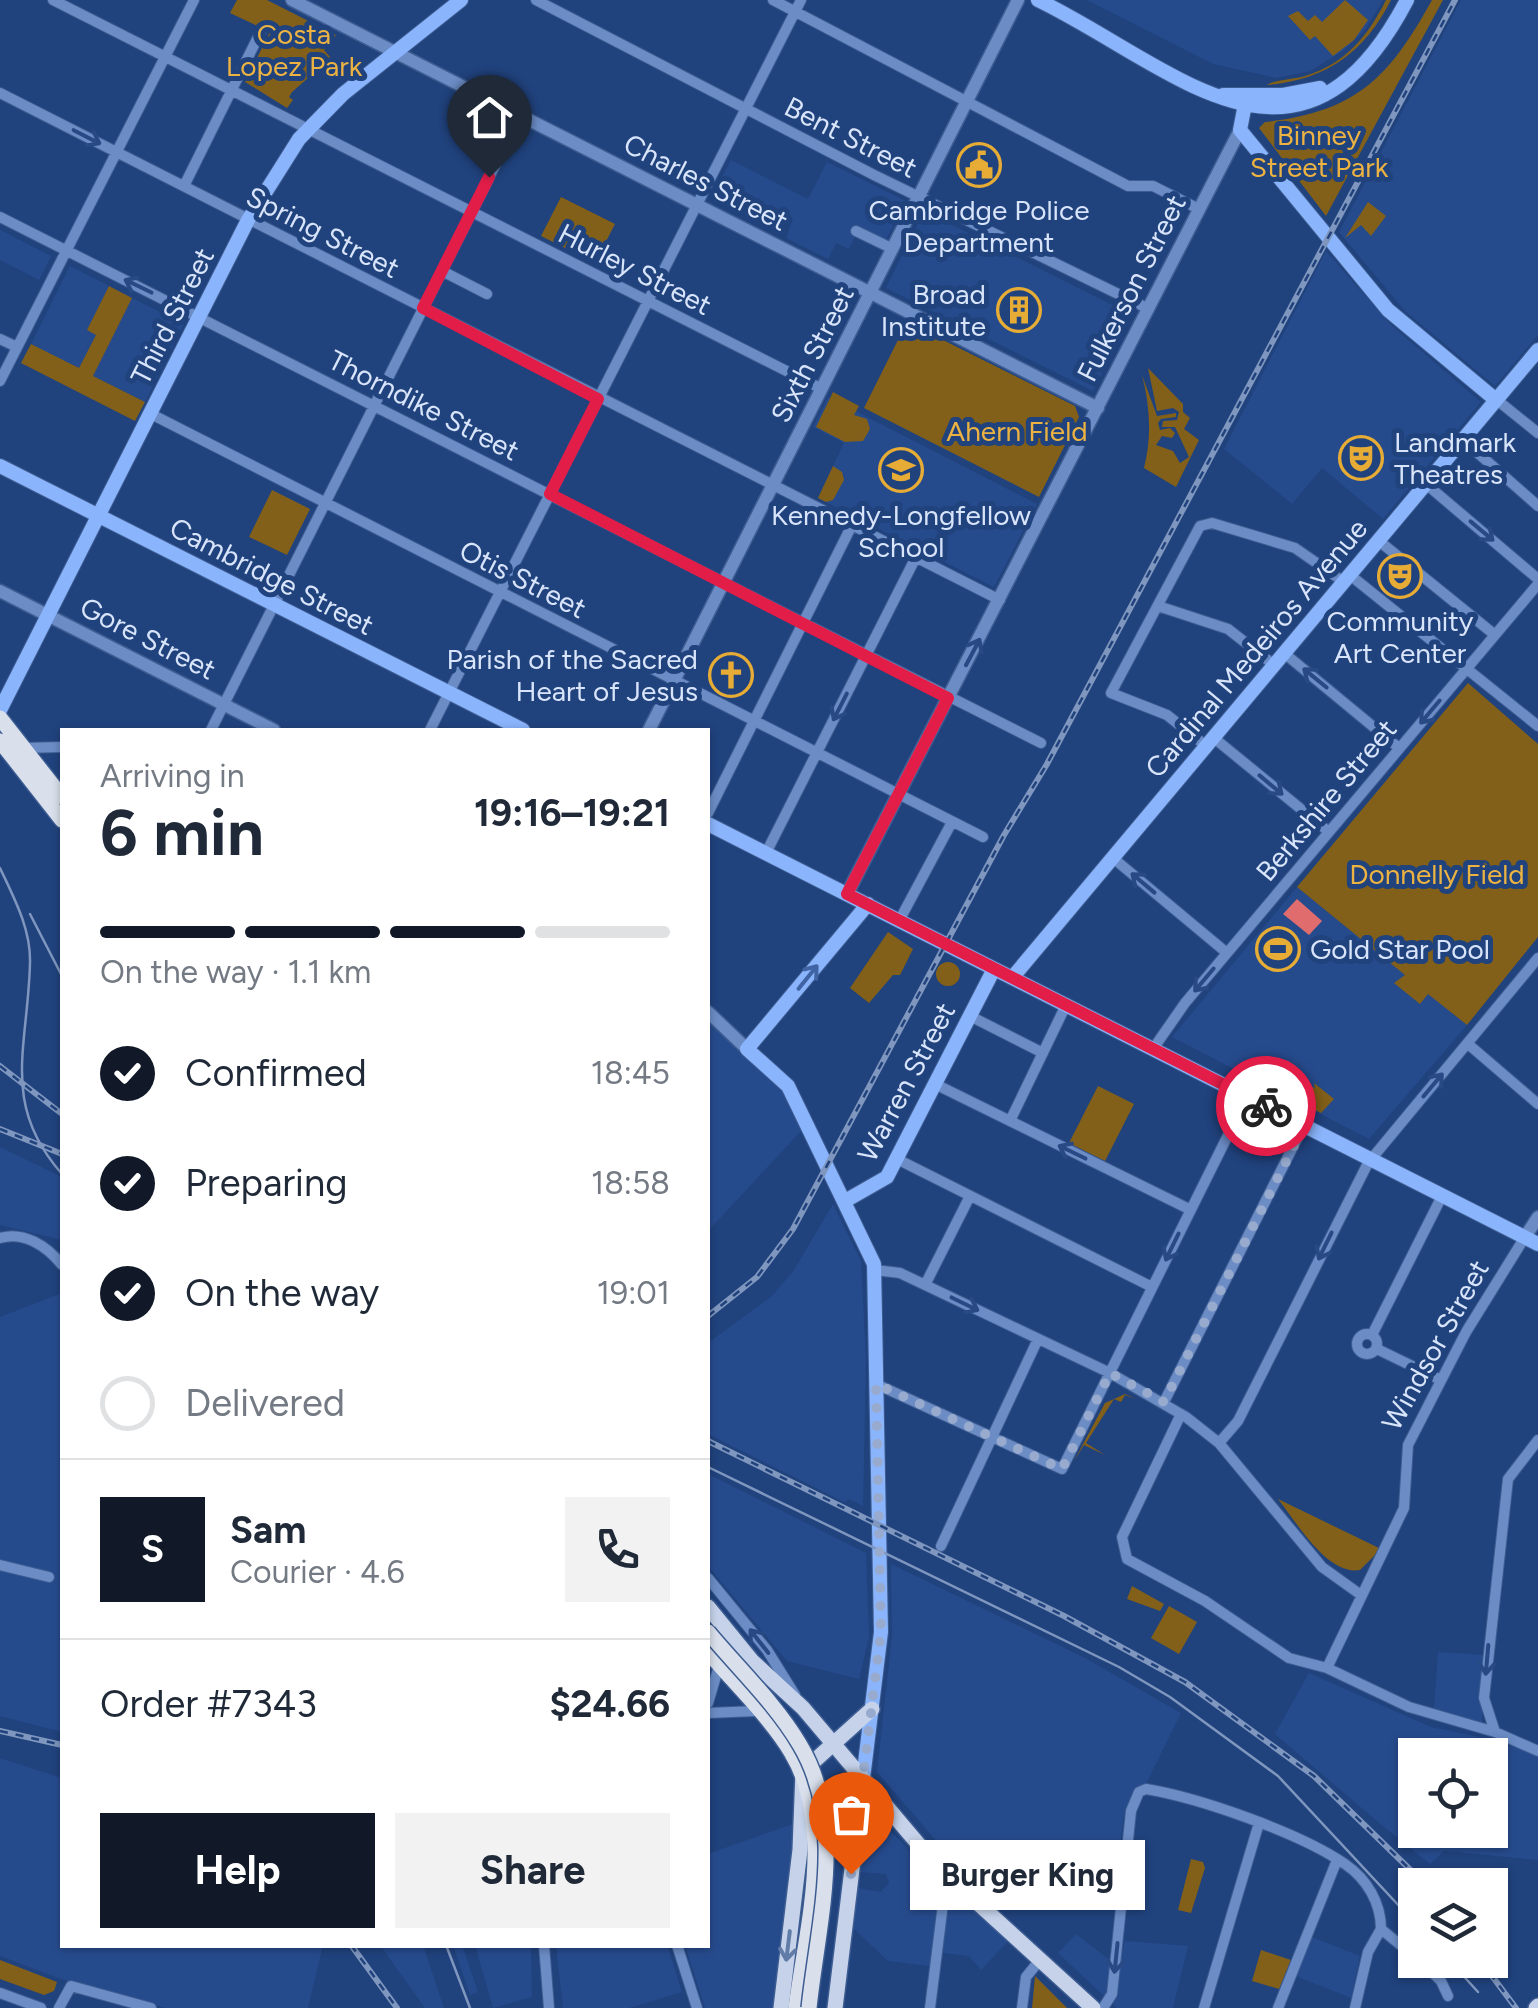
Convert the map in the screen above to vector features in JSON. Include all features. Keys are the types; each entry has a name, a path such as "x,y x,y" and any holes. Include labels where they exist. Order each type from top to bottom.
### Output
{"highway":[{"path":"0,714 60,796"},
{"path":"0,740 60,817"},
{"path":"710,1634 794,1735 820,1788 826,1842 809,2008"},
{"path":"710,1654 788,1748 804,1779 815,1844 796,2008"}],"main road":[{"name":"Third Street","path":"0,714 248,220 309,129 395,52 461,0"},
{"path":"1038,0 1207,96 1245,104 1304,101 1340,81 1373,55 1407,0"},
{"path":"1207,96 1290,94 1340,81"},
{"path":"1245,104 1240,130 1388,310 1497,400"},
{"name":"Cardinal Medeiros Avenue","path":"1012,978 1538,350"},
{"name":"Cambridge Street","path":"0,466 518,728"},
{"path":"710,825 1531,1241"},
{"path":"835,2008 881,1632 875,1270 846,1200 788,1086 748,1048 868,904"},
{"name":"Warren Street","path":"846,1200 883,1182 994,969"},
{"path":"710,1610 752,1661 804,1708 958,1885 1093,2008"},
{"path":"781,2008 806,1765 872,1709"}],"street":[{"name":"Hurley Street","path":"53,0 822,389"},
{"path":"0,382 194,0"},
{"name":"Charles Street","path":"292,0 1098,408"},
{"name":"Bent Street","path":"536,0 919,198 1149,309"},
{"path":"773,0 1128,186 1154,186 1199,210"},
{"path":"431,728 801,0"},
{"name":"Sixth Street","path":"650,728 1018,0"},
{"path":"184,186 262,31"},
{"name":"Spring Street","path":"0,92 1000,600"},
{"path":"212,728 520,116"},
{"name":"Fulkerson Street","path":"847,894 1240,130"},
{"name":"Thorndike Street","path":"0,217 1041,743"},
{"path":"856,231 893,249"},
{"path":"442,271 487,294"},
{"path":"0,339 17,347"},
{"path":"1497,400 1538,433"},
{"name":"Otis Street","path":"151,414 983,837"},
{"path":"1463,440 1538,506"},
{"path":"1426,484 1538,581"},
{"path":"1328,832 1210,742 1167,715 1111,693 1196,532 1208,522 1295,548 1347,578 1538,726"},
{"path":"710,809 852,525"},
{"path":"1378,541 1495,635"},
{"path":"766,853 916,557"},
{"name":"Berkshire Street","path":"1154,1049 1227,953 1538,581"},
{"name":"Gore Street","path":"0,591 270,728"},
{"path":"1158,606 1228,629 1279,659 1400,748"},
{"path":"22,748 60,746"},
{"path":"899,920 952,822"},
{"path":"1113,858 1227,953"},
{"path":"1219,1443 1236,1424 1371,1160 1538,958"},
{"path":"1010,1122 1066,1005"},
{"path":"710,1014 748,1048"},
{"path":"970,1016 1043,1052"},
{"path":"1468,1044 1538,1104"},
{"path":"934,1084 1191,1210"},
{"path":"876,1384 1062,1469 1247,1097"},
{"path":"1164,1402 1304,1126"},
{"path":"896,1158 1152,1288"},
{"path":"925,1284 970,1196"},
{"path":"1441,1380 1377,1349 1372,1335 1442,1196"},
{"name":"Windsor Street","path":"1326,1668 1404,1508 1405,1452 1441,1380 1531,1241 1538,1216"},
{"path":"0,1238 14,1235 31,1240 60,1263"},
{"path":"875,1270 894,1270 925,1284 1110,1373 1182,1414 1219,1443 1310,1554 1360,1595"},
{"path":"1372,1335 1361,1336 1358,1348 1367,1355 1377,1349"},
{"path":"941,1546 1038,1340"},
{"path":"1182,1414 1122,1536 1122,1552 1289,1658 1326,1668 1409,1707 1495,1732 1538,1751"},
{"path":"1495,1732 1484,1698 1508,1479 1538,1440"},
{"path":"0,1565 49,1578"},
{"path":"710,1580 767,1650 804,1708"},
{"path":"710,1697 720,1666"},
{"path":"710,1713 758,1711"},
{"path":"1103,2008 1112,1994 1131,1811 1138,1792 1154,1791 1259,1823 1337,1860 1376,1897 1382,1929 1398,1942"},
{"path":"1204,2008 1259,1823"},
{"path":"1278,2008 1337,1860"},
{"path":"930,2008 944,1904 958,1885"},
{"path":"1355,2008 1368,1952 1382,1929"},
{"path":"544,1948 548,2008"},
{"path":"678,1948 697,2008"},
{"path":"1022,2008 1026,1977 1039,1961"},
{"path":"1438,1978 1448,1996"},
{"path":"59,2008 71,1986 151,2008"},
{"path":"0,1993 41,2008"}],"shaded area":[{"path":"1087,0 1383,0 1364,31 1343,51 1310,71 1276,78 1213,64"},
{"path":"1461,0 1538,0 1538,335 1495,386 1405,311 1339,232"},
{"path":"731,160 808,199 827,162 906,201 882,247 856,234 849,249 836,243 828,259 786,238 793,219 720,181"},
{"name":"Broad Institute","path":"924,211 1132,315 1093,391 886,288"},
{"path":"0,230 51,256 39,280 0,260"},
{"path":"1326,251 1390,324 1481,402 1383,519 1322,468 1292,504 1224,449"},
{"path":"70,266 109,286 87,330 96,335 79,368 31,344"},
{"path":"132,298 184,324 145,402 93,376"},
{"name":"Kennedy-Longfellow School","path":"828,397 1037,504 994,587 818,498 844,443 813,427"},
{"path":"1297,887 1467,1025 1369,1139 1172,1037"},
{"path":"1297,899 1322,921 1309,935 1283,914"},
{"path":"710,1022 781,1089 803,1129 710,1229"},
{"path":"0,1147 60,1176 60,1240 0,1225"},
{"path":"833,1204 861,1261 866,1360 863,1506 849,1499 844,1502 710,1435 710,1342 772,1296 794,1270"},
{"path":"60,1294 60,1731 0,1716 0,1317"},
{"path":"710,1475 866,1553 869,1637 859,1679 787,1661 710,1568"},
{"path":"891,1564 1087,1659 1181,1713 1145,1786 1137,1791 1124,1814 1115,1887 1080,1883 1068,1906 1035,1875 1007,1905 940,1845 877,1772 892,1636"},
{"path":"1438,1652 1483,1655 1482,1724 1434,1708"},
{"path":"1309,1673 1431,1727 1485,1738 1398,1738 1398,1838 1275,1734"},
{"path":"1508,1744 1538,1756 1538,1860 1444,1851 1430,1864 1410,1848 1508,1848"},
{"path":"0,1758 60,1777 60,1948 322,1948 308,2008 166,2008 67,1981 0,1956"},
{"path":"873,1815 949,1887 937,1904 930,1966 888,1961 853,1928 858,1888 881,1892 889,1883 886,1874 860,1872 866,1819"},
{"path":"795,1823 774,2008 705,2008 686,1948 710,1948 710,1853"},
{"path":"957,1893 1009,1940 981,1970 969,1956 943,1953 947,1907"},
{"path":"1076,1934 1107,1958 1120,1962 1125,1941 1188,1946 1173,2008 1117,2008 1058,1953"},
{"path":"1312,1937 1360,1956 1351,1998 1296,1976"},
{"path":"382,1948 424,1948 444,2008 425,2008"},
{"path":"454,1948 463,1948 478,1992 470,1995"},
{"path":"476,1948 531,1948 532,1997 493,2008"},
{"path":"556,1948 668,1948 682,1992 629,2008 563,2008"}],"green space":[{"name":"Costa Lopez Park","path":"237,0 267,0 336,35 324,50 331,58 292,92 289,97 293,100 287,108 245,82 270,32 230,13"},
{"path":"1345,0 1368,20 1354,40 1333,56 1315,36 1310,40 1288,16 1298,11 1308,21 1315,15 1322,22"},
{"path":"1386,0 1391,0 1369,35 1341,60 1307,77 1267,85 1305,76 1332,64 1363,37"},
{"name":"Binney Street Park","path":"1432,0 1443,0 1326,216 1259,128 1265,122 1323,110 1366,86 1401,51"},
{"path":"561,197 615,224 595,263 541,236"},
{"path":"1368,202 1386,216 1371,236 1361,225 1345,238"},
{"path":"109,286 132,298 93,376 145,402 135,421 21,363 31,344 79,368 96,335 87,330"},
{"name":"Ahern Field","path":"907,322 1075,406 1079,417 1039,497 864,408"},
{"path":"1148,368 1183,404 1183,412 1190,418 1184,429 1199,440 1176,487 1144,468 1149,422 1142,375 1157,416 1176,413 1176,417 1161,419 1158,423 1160,430 1170,428 1175,433 1172,438 1162,436 1156,445 1173,451 1180,463 1189,457 1175,427 1162,427 1163,421 1177,420 1179,412 1173,408 1157,411"},
{"path":"833,392 859,406 854,415 867,419 870,429 863,441 845,442 816,427"},
{"path":"833,466 842,472 844,480 833,500 826,502 818,498"},
{"path":"272,490 310,509 287,555 249,537"},
{"name":"Donnelly Field","path":"1468,683 1538,744 1538,937 1467,1025 1428,994 1420,1004 1394,983 1405,975 1297,887"},
{"path":"888,932 913,949 900,975 893,975 869,1003 850,988"},
{"path":"948,962 957,965 957,983 948,986 939,983 936,974 939,965"},
{"path":"1302,1082 1315,1088 1314,1083 1334,1099 1321,1113 1287,1096"},
{"path":"1098,1086 1134,1104 1105,1161 1069,1143"},
{"path":"1125,1394 1136,1399 1125,1395 1121,1402 1114,1399 1086,1443 1105,1455 1084,1445 1074,1461 1105,1403"},
{"path":"1278,1499 1381,1549 1360,1570 1336,1565 1313,1545"},
{"path":"1132,1586 1164,1604 1160,1611 1127,1599"},
{"path":"1169,1606 1197,1622 1179,1654 1151,1638"},
{"path":"1191,1859 1203,1862 1205,1868 1191,1913 1178,1910"},
{"path":"1261,1950 1291,1960 1279,1989 1252,1981"},
{"path":"0,1960 57,1982 54,1991 44,1995 0,1979"},
{"path":"1035,1976 1067,2008 1032,2008"}],"tram line":[{"path":"0,868 21,914 30,950 23,1048 24,1099 43,1148 60,1171"},
{"path":"30,914 60,972"},
{"path":"710,1468 1119,1667 1170,1697 1278,1776 1398,1905"},
{"path":"447,1948 470,2008"},
{"path":"1465,1978 1478,1992"}],"railway":[{"path":"710,1314 757,1277 793,1229 1004,835 1047,764 1455,0"},
{"path":"0,1066 60,1112"},
{"path":"0,1129 60,1153"},
{"path":"710,1442 1064,1616 1185,1682 1314,1776 1409,1868"},
{"path":"0,1731 60,1745"},
{"path":"353,1948 397,2008"},
{"path":"1494,1978 1516,2008"}],"way so far":[{"path":"851,1874 881,1632 876,1384 1062,1469 1110,1373 1164,1402 1304,1126 1266,1106"}],"place":[{"name":"Cambridge Police Department","path":"979,165"},
{"name":"Broad Institute","path":"1019,310"},
{"name":"Landmark Theatres","path":"1361,458"},
{"name":"Kennedy-Longfellow School","path":"901,470"},
{"name":"Community Art Center","path":"1400,576"},
{"name":"Parish of the Sacred Heart of Jesus","path":"731,675"},
{"name":"Gold Star Pool","path":"1278,949"},
{"name":"Burger King","path":"851,1874"}],"route":[{"path":"489,177 423,308 598,399 550,494 948,698 847,894 1266,1106"}]}
